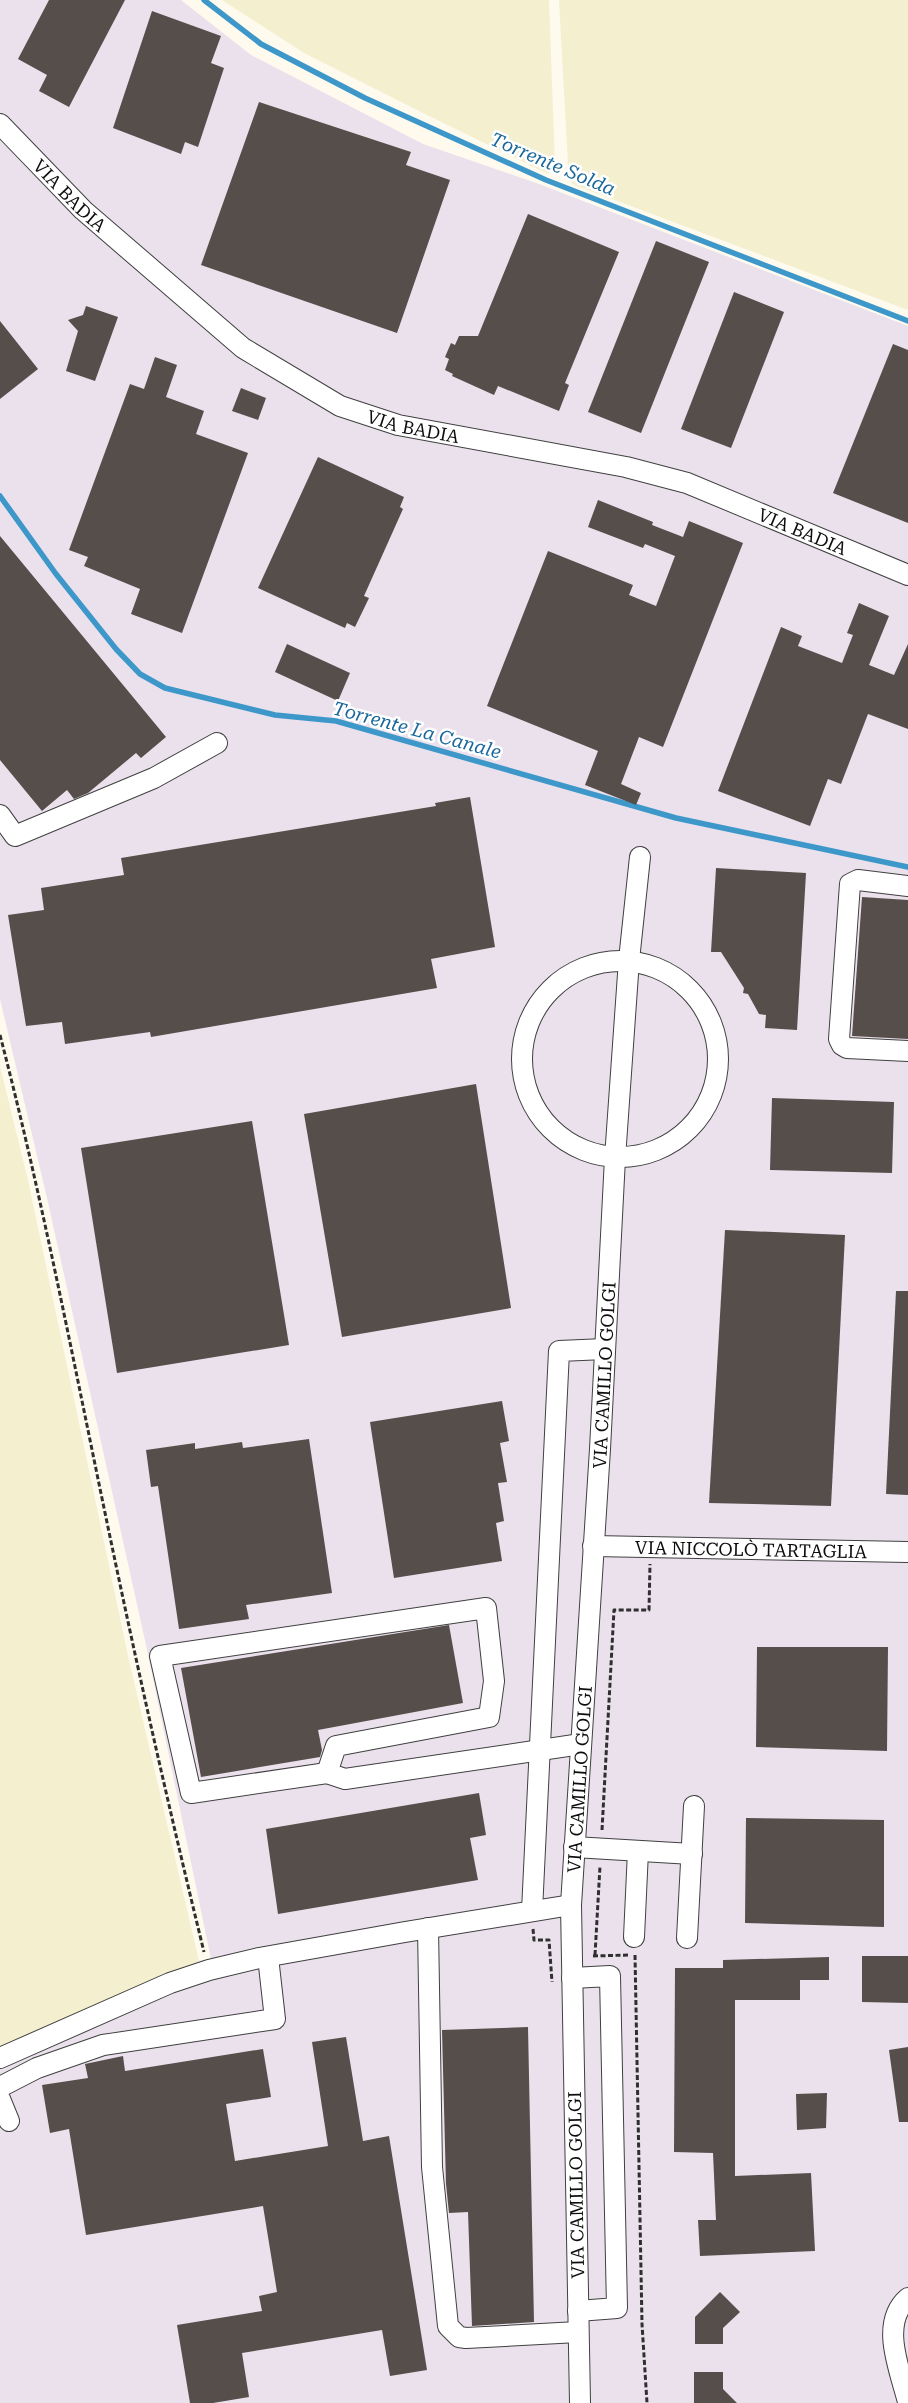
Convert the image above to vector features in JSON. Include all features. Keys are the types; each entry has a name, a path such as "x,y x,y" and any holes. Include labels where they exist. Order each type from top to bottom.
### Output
{"street":[{"name":"VIA BADIA","path":"0,124 83,210 243,348 340,406 398,425 626,467 686,483 908,575"},
{"path":"0,815 15,836 154,778 217,744"},
{"name":"VIA CAMILLO GOLGI","path":"580,2403 571,1905 615,1158 629,960 640,857"},
{"path":"908,886 858,880 850,884 839,1039 842,1045 847,1048 908,1051"},
{"path":"629,960 662,969 690,988 710,1016 720,1049 717,1083 703,1114 680,1139 649,1154 615,1158 584,1152 558,1135 547,1124 537,1112 524,1083 522,1052 529,1021 545,994 569,974 598,962 629,960"},
{"path":"532,1911 538,1750 559,1351 605,1349"},
{"name":"VIA NICCOLÒ TARTAGLIA","path":"593,1546 908,1552"},
{"path":"327,1773 336,1746 489,1717 494,1681 486,1608 160,1656 191,1792 327,1773 345,1779 581,1744"},
{"path":"687,1938 694,1806"},
{"path":"574,1847 692,1854"},
{"path":"634,1937 638,1850"},
{"path":"0,2058 170,1983 208,1970 268,1957 428,1928 571,1905"},
{"path":"428,1928 432,2167 448,2326 459,2337 466,2338 578,2332"},
{"path":"0,2087 37,2068 103,2046 275,2019 268,1957"},
{"path":"572,1969 610,1976 617,2308 578,2311"},
{"path":"0,2099 8,2121"},
{"path":"908,2298 900,2306 894,2318 893,2335 908,2402"}],"path":[{"path":"0,1034 20,1113 68,1326 158,1762 208,1970"},
{"path":"608,1710 614,1610 649,1610 650,1563"},
{"path":"572,1969 595,1955 637,1955 642,2324 647,2403"}],"shaded area":[{"path":"0,0 181,0 251,55 423,144 539,184 908,326 908,2403 0,2403 0,2049 193,1968 199,1961 211,1959 146,1645 47,1198 0,999"},
{"path":"222,0 549,0 555,165 548,174 423,113 304,53"},
{"path":"559,0 908,0 908,310 572,184 568,165"},
{"path":"0,1066 28,1180 128,1656 199,1961 193,1968 0,2049"}],"building":[{"path":"49,0 125,0 69,107 39,91 47,75 18,59"},
{"path":"152,11 221,36 211,63 224,68 198,147 185,142 181,154 113,128"},
{"path":"259,102 411,152 406,165 450,180 397,333 201,265"},
{"path":"528,214 619,252 565,383 569,385 559,411 498,386 494,395 452,376 453,374 445,370 449,359 445,357 451,343 455,345 459,336 478,336"},
{"path":"656,241 709,262 641,433 588,412"},
{"path":"734,292 784,312 731,448 681,429"},
{"path":"86,306 118,317 95,381 66,371 78,331 68,320 83,315"},
{"path":"0,321 38,369 0,399"},
{"path":"893,344 908,350 908,523 833,493"},
{"path":"155,357 177,365 166,397 204,411 196,434 248,453 182,633 131,614 140,589 84,566 88,557 69,550 130,384 144,389"},
{"path":"241,388 266,398 258,420 232,411"},
{"path":"318,457 404,497 400,507 403,509 364,596 369,598 355,627 347,623 345,628 258,588"},
{"path":"598,500 653,522 652,525 683,537 689,521 743,543 663,747 639,737 621,784 641,793 636,805 585,785 598,751 487,706 548,551 633,585 629,595 656,606 675,556 645,544 643,548 588,527"},
{"path":"0,536 166,737 141,758 136,753 88,793 74,799 67,790 42,811 0,760"},
{"path":"859,603 889,616 869,665 894,675 908,644 908,729 868,714 841,784 828,779 810,826 718,791 781,627 802,636 798,646 842,663 853,635 847,633"},
{"path":"287,644 350,673 338,701 275,672"},
{"path":"470,797 495,947 431,959 437,988 151,1037 150,1032 65,1044 62,1022 26,1026 8,915 44,910 41,888 124,875 121,858 436,806 435,803"},
{"path":"716,868 806,873 797,1030 765,1028 766,1015 759,1014 748,994 743,993 744,988 721,952 711,952"},
{"path":"862,897 908,900 908,1039 852,1036"},
{"path":"476,1084 511,1308 342,1337 304,1114"},
{"path":"772,1098 894,1102 892,1173 770,1170"},
{"path":"252,1121 289,1345 117,1373 81,1148"},
{"path":"725,1230 845,1235 831,1506 709,1503"},
{"path":"896,1291 908,1291 908,1495 886,1494"},
{"path":"502,1401 509,1441 500,1443 507,1482 498,1483 504,1521 496,1523 502,1561 394,1578 370,1422"},
{"path":"309,1439 332,1593 246,1605 249,1619 179,1629 158,1486 151,1487 146,1450 195,1443 195,1449 242,1442 243,1448"},
{"path":"449,1625 463,1703 318,1730 322,1750 320,1757 201,1777 181,1668"},
{"path":"757,1647 888,1647 887,1751 756,1747"},
{"path":"479,1793 486,1835 470,1838 478,1880 278,1914 266,1829"},
{"path":"746,1818 884,1820 884,1927 745,1923"},
{"path":"862,1956 908,1956 908,2003 862,2002"},
{"path":"829,1957 829,1980 800,1980 800,2000 735,2000 735,2176 811,2173 815,2251 700,2256 698,2220 716,2220 713,2153 674,2152 675,1968 723,1968 723,1960"},
{"path":"528,2027 534,2322 472,2326 468,2212 449,2213 446,2184 442,2030"},
{"path":"346,2037 363,2141 389,2136 427,2370 390,2376 382,2330 242,2353 249,2397 213,2403 190,2403 177,2325 262,2311 259,2296 277,2292 263,2206 86,2235 69,2129 50,2133 42,2085 88,2078 85,2064 123,2056 125,2071 263,2049 271,2097 226,2104 235,2161 328,2146 312,2042"},
{"path":"908,2047 908,2122 899,2122 889,2050"},
{"path":"827,2093 826,2128 797,2130 796,2094"},
{"path":"720,2292 740,2312 723,2328 723,2344 695,2344 695,2317"},
{"path":"694,2372 723,2372 723,2389 737,2403 694,2403"}],"waterway":[{"name":"Torrente Solda","path":"204,0 261,44 365,98 546,180 908,321"},
{"name":"Torrente La Canale","path":"0,496 56,574 116,649 140,674 165,688 275,715 336,721 676,818 908,867"}]}
